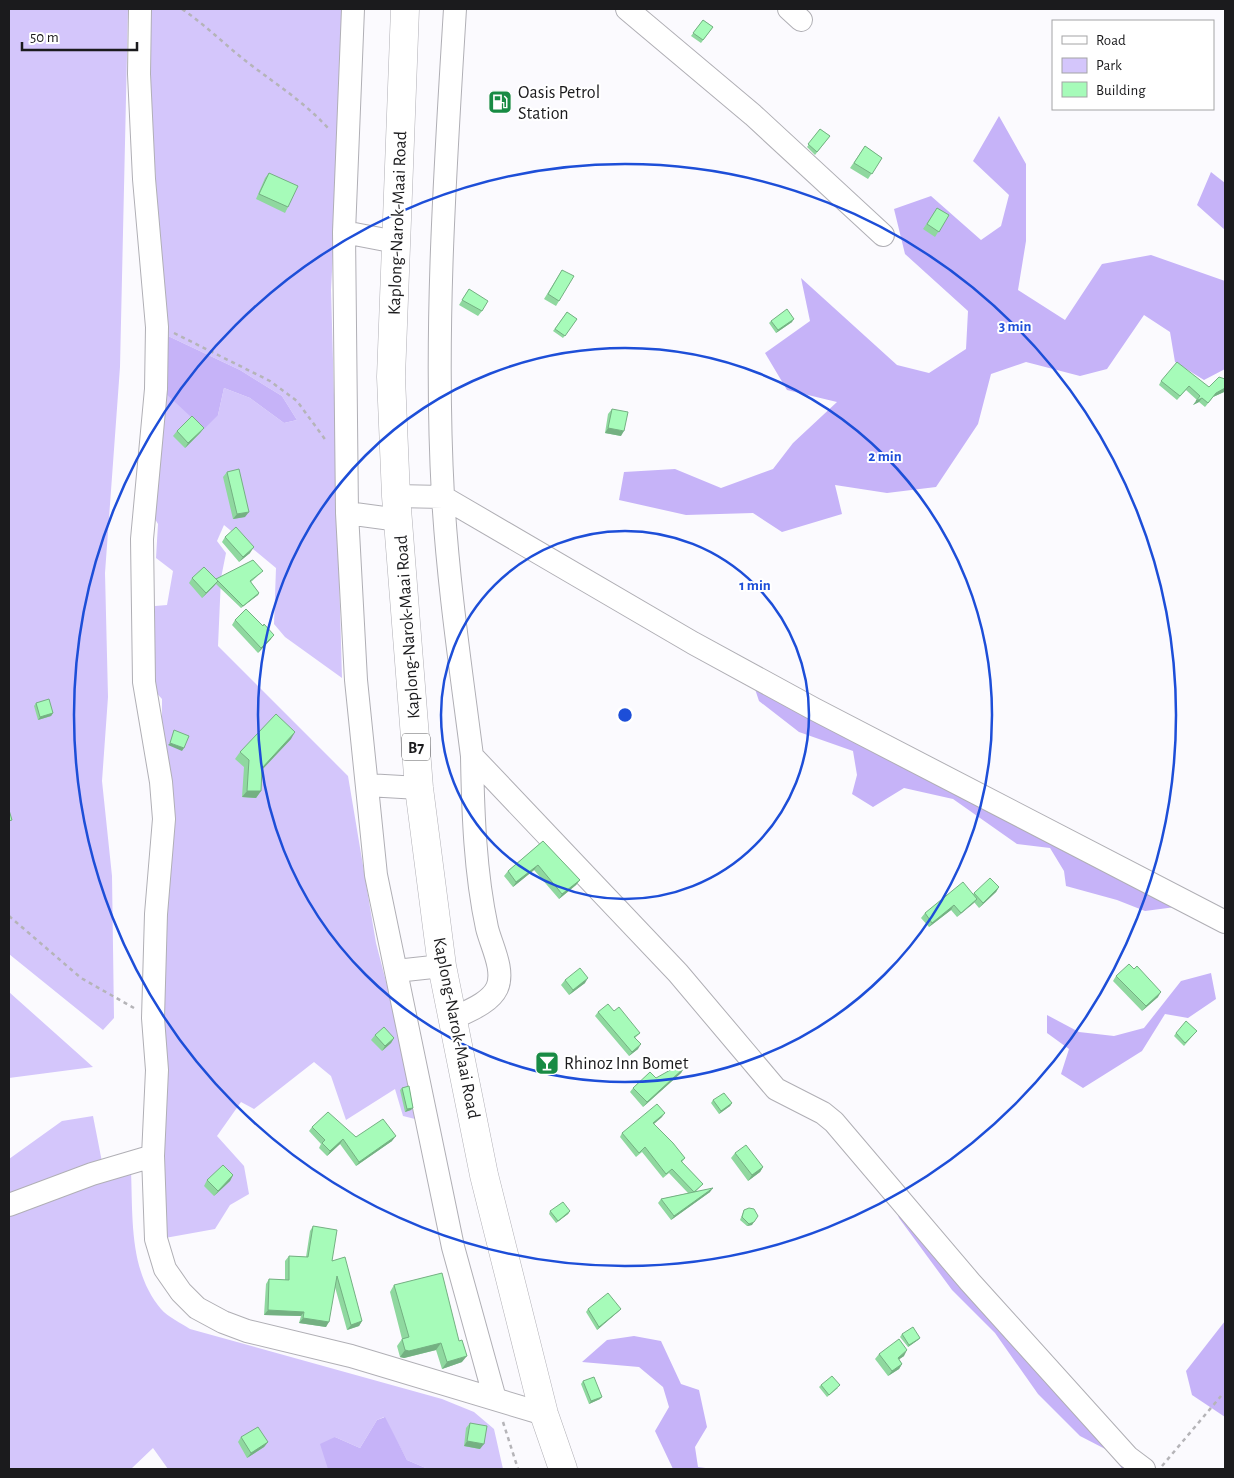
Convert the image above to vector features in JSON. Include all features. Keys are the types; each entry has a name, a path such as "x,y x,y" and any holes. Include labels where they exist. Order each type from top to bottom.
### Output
{"highway":[{"name":"Kaplong-Narok-Maai Road","path":"405,9 391,376 397,508 419,788 442,966 454,1018 484,1175 544,1414 563,1469"}],"street":[{"path":"140,9 139,74 146,213 157,327 156,388 142,539 144,682 161,782 164,819 156,914 153,1018 157,1070 153,1156 156,1239 165,1269 181,1292 197,1308 223,1322 247,1331 351,1356 544,1414"},
{"path":"353,9 349,150 344,232 347,513 356,680 376,875 450,1238 496,1399"},
{"path":"454,1018 487,1000 497,988 499,979 487,928 480,882 472,798 472,756 443,497 441,316 444,172 455,9"},
{"path":"627,9 753,115 884,235"},
{"path":"344,232 396,242"},
{"path":"347,513 397,508 443,497 693,643 797,700 1225,922"},
{"path":"472,756 678,973 776,1089 823,1113 834,1122 970,1282 1128,1457 1144,1469"},
{"path":"367,785 419,788"},
{"path":"396,971 442,966"},
{"path":"9,1205 92,1174 153,1156"}],"path":[{"path":"182,9 201,22 250,64 307,105 349,150"},
{"path":"157,327 191,340 270,381 297,401 326,442 347,451"},
{"path":"9,916 81,978 153,1018"},
{"path":"1160,1469 1221,1396"},
{"path":"496,1399 518,1469"}],"green space":[{"path":"9,9 128,9 120,367 105,573 108,697 102,781 112,876 114,1018 103,1030 9,954"},
{"path":"151,9 346,9 331,290 342,678 285,637 274,624 276,568 224,525 217,541 226,553 221,578 218,646 348,776 376,943 419,1109 415,1119 403,1116 395,1089 346,1120 331,1076 314,1062 254,1109 241,1102 217,1136 244,1166 249,1194 230,1205 215,1229 165,1238 160,1165 162,699 151,687 155,606 167,605 173,571 156,558 158,524 152,514 162,390 218,415 224,388 250,398 284,423 297,420 282,396 240,370 166,335 149,78"},
{"path":"9,992 93,1067 9,1078"},
{"path":"93,1116 102,1162 9,1198 9,1159 62,1121"},
{"path":"131,1171 133,1225 138,1261 143,1278 151,1294 167,1315 190,1329 442,1399 474,1412 494,1429 503,1469 428,1469 407,1460 384,1417 377,1420 360,1448 335,1437 328,1469 168,1469 153,1448 131,1469 9,1469 9,1213"}],"shaded area":[{"path":"999,116 1026,164 1026,241 1018,290 1065,320 1102,264 1151,255 1225,281 1225,369 1204,380 1175,362 1170,332 1144,315 1107,369 1080,376 1026,362 991,374 978,424 936,487 887,493 835,485 842,514 782,532 753,513 686,515 619,500 624,472 675,469 721,488 773,469 793,443 837,402 787,390 765,353 810,321 801,278 897,365 929,373 966,349 968,311 905,254 894,209 931,196 981,240 1001,226 1009,195 973,161"},
{"path":"1211,172 1225,183 1225,230 1197,205"},
{"path":"166,335 240,370 282,396 297,420 284,423 250,398 224,388 218,415 204,429 162,390"},
{"path":"753,683 1183,906 1145,911 1117,900 1066,886 1064,871 1050,848 1017,844 953,799 904,788 873,807 852,794 857,775 853,751 799,732 759,701"},
{"path":"1211,973 1216,999 1188,1018 1165,1014 1142,1051 1083,1088 1061,1074 1069,1049 1047,1033 1047,1015 1079,1032 1114,1036 1144,1028 1181,981"},
{"path":"888,1188 1138,1469 1122,1469 1111,1452 1080,1436 1038,1394 995,1333 952,1290 899,1218"},
{"path":"1225,1321 1225,1417 1192,1395 1186,1371"},
{"path":"634,1336 661,1341 681,1384 699,1390 707,1427 695,1447 698,1467 713,1469 673,1469 655,1431 669,1407 663,1387 639,1367 582,1362 607,1340"},
{"path":"385,1417 407,1460 428,1469 328,1469 320,1444 335,1437 360,1448 377,1420"}],"building":[{"path":"703,20 713,27 703,40 693,33"},
{"path":"820,129 830,136 817,152 808,144"},
{"path":"865,146 882,158 872,174 854,163"},
{"path":"269,173 298,186 288,207 259,194"},
{"path":"937,208 949,215 939,232 927,224"},
{"path":"562,270 574,276 559,301 548,294"},
{"path":"469,289 488,301 482,311 462,300"},
{"path":"787,309 794,319 778,330 771,321"},
{"path":"567,312 577,319 565,336 555,329"},
{"path":"1177,362 1209,387 1219,377 1225,379 1225,388 1216,393 1208,403 1202,398 1196,401 1200,396 1189,386 1180,396 1161,381"},
{"path":"612,409 628,412 624,431 608,428"},
{"path":"192,416 204,428 188,443 177,431"},
{"path":"239,469 249,512 237,514 227,472"},
{"path":"236,527 254,547 243,557 225,537"},
{"path":"253,560 263,571 250,581 259,593 243,606 216,579"},
{"path":"204,567 218,581 206,593 192,578"},
{"path":"246,609 274,635 261,648 235,620"},
{"path":"49,699 53,713 40,717 36,703"},
{"path":"276,714 295,732 262,768 261,791 247,791 249,760 240,752"},
{"path":"174,730 189,736 184,748 170,743"},
{"path":"9,810 12,820 9,821"},
{"path":"543,841 580,880 562,894 538,865 516,882 508,871"},
{"path":"990,878 999,887 983,903 974,893"},
{"path":"963,882 977,899 961,913 954,905 932,923 925,913"},
{"path":"1129,964 1134,969 1137,966 1161,992 1146,1006 1116,976"},
{"path":"580,968 588,978 573,990 565,980"},
{"path":"608,1004 614,1011 619,1007 640,1033 634,1037 641,1044 632,1052 598,1012"},
{"path":"1186,1021 1197,1031 1185,1043 1176,1033"},
{"path":"384,1027 394,1038 385,1046 375,1035"},
{"path":"681,1064 684,1068 647,1102 633,1088 650,1072 656,1078"},
{"path":"409,1086 413,1108 407,1109 402,1088"},
{"path":"724,1093 732,1103 721,1111 713,1100"},
{"path":"657,1104 665,1113 653,1123 673,1143 685,1158 681,1161 703,1184 694,1192 672,1169 666,1174 645,1147 639,1153 622,1133"},
{"path":"328,1112 356,1137 383,1119 396,1136 359,1162 343,1139 330,1151 322,1143 325,1140 312,1127"},
{"path":"746,1145 763,1167 752,1175 735,1153"},
{"path":"223,1165 233,1175 218,1191 207,1180"},
{"path":"713,1188 674,1216 661,1199"},
{"path":"563,1202 570,1211 558,1221 550,1211"},
{"path":"754,1209 758,1216 754,1222 749,1224 742,1217 744,1210"},
{"path":"313,1226 337,1230 332,1261 345,1257 362,1321 351,1325 337,1276 329,1322 303,1318 304,1312 268,1310 269,1279 289,1280 289,1256 308,1257"},
{"path":"442,1273 459,1341 462,1340 467,1356 447,1362 441,1343 409,1351 405,1350 402,1339 409,1337 394,1285"},
{"path":"608,1293 621,1309 599,1327 588,1309"},
{"path":"913,1327 920,1338 909,1345 902,1334"},
{"path":"899,1339 907,1350 898,1358 902,1364 892,1371 879,1354"},
{"path":"832,1376 840,1385 829,1395 821,1385"},
{"path":"594,1377 602,1397 591,1401 583,1381"},
{"path":"470,1423 487,1426 484,1444 467,1441"},
{"path":"258,1427 268,1442 251,1453 241,1437"}],"place":[{"name":"Oasis Petrol Station","path":"500,102"},
{"name":"Rhinoz Inn Bomet","path":"547,1063"}]}
